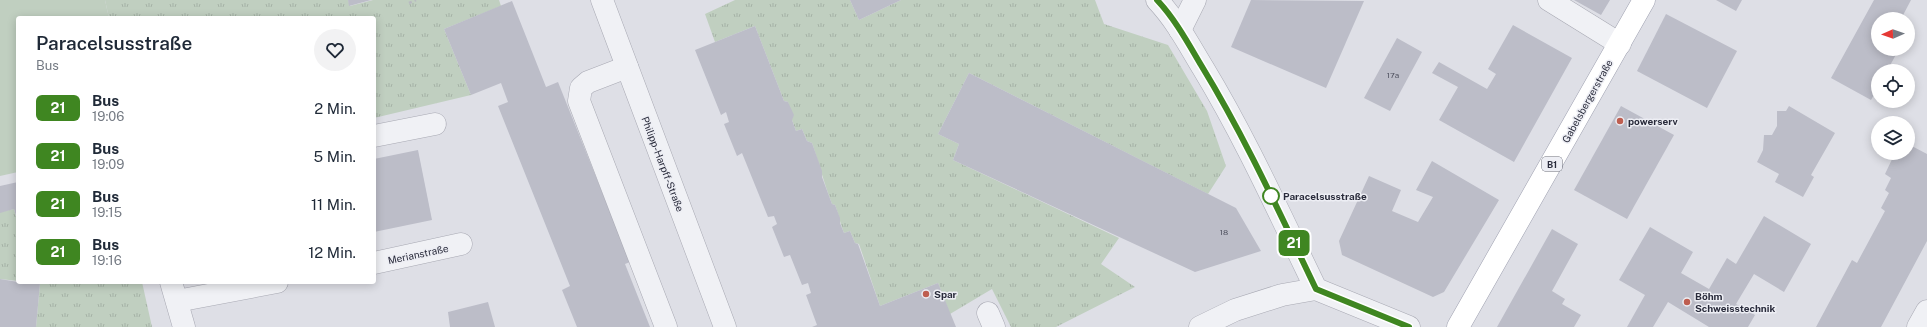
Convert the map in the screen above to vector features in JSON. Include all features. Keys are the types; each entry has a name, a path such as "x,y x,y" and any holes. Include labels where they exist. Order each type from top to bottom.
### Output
{"main road":[{"name":"Gabelsbergerstraße","path":"1458,327 1644,0"}],"street":[{"name":"Philipp-Harpff-Straße","path":"602,0 725,327"},
{"path":"1157,0 1180,30 1225,103 1316,289"},
{"path":"1180,30 1194,0"},
{"path":"1548,0 1620,44"},
{"path":"627,67 588,82 581,88 579,101 666,327"},
{"path":"376,136 435,124"},
{"name":"Merianstraße","path":"376,263 461,244"},
{"path":"184,327 174,292 256,284"},
{"path":"1200,327 1235,310 1282,296 1316,289 1409,327"},
{"path":"1918,327 1927,311"}],"path":[{"path":"409,2 416,0"}],"green space":[{"path":"0,0 105,0 109,16 16,16 16,172 0,176"},
{"path":"105,0 348,0 350,6 373,0 499,0 501,6 444,29 471,95 376,118 376,16 109,16"},
{"path":"735,0 850,0 859,20 901,0 1095,0 1104,24 1168,45 1207,111 1226,166 1208,194 969,73 938,134 959,144 953,160 1119,238 1101,264 1135,287 1056,327 1011,327 992,289 950,314 938,283 880,306 859,244 855,243 850,231 844,233 835,205 832,204 829,196 812,143 807,141 802,129 796,131 788,102 784,101 755,26 715,42 705,14"},
{"path":"14,209 16,216 16,281 0,279 0,212"},
{"path":"40,284 142,284 152,327 36,327"}],"building":[{"path":"348,0 371,0 349,6"},
{"path":"850,0 901,0 859,20"},
{"path":"1251,0 1364,1 1326,88 1231,47"},
{"path":"1574,0 1610,0 1601,15"},
{"path":"1716,0 1742,0 1736,11"},
{"path":"1874,0 1911,0 1905,12 1871,12 1871,56 1895,56 1891,64 1871,64 1871,100 1831,78"},
{"path":"512,1 546,87 558,82 630,262 625,264 650,327 577,327 562,290 570,286 498,106 508,102 501,83 471,95 444,29"},
{"path":"1666,14 1737,51 1707,108 1637,71"},
{"path":"1513,25 1572,58 1514,162 1439,120 1458,87 1432,73 1439,62 1487,89 1496,74 1488,69"},
{"path":"755,26 784,101 788,102 794,115 792,120 796,131 802,129 807,141 812,143 822,171 822,177 832,204 835,205 844,233 850,231 855,243 858,244 880,306 938,283 956,327 812,327 817,325 806,295 811,293 808,283 802,285 790,255 784,257 772,227 777,224 774,216 768,217 742,153 737,156 724,124 729,122 726,112 721,115 695,50"},
{"path":"1397,38 1422,52 1390,111 1364,98"},
{"path":"969,73 1236,208 1261,251 1195,272 953,160 959,144 938,134"},
{"path":"1621,106 1674,135 1627,219 1574,190"},
{"path":"1789,106 1835,133 1811,175 1814,177 1803,197 1775,182 1779,174 1757,162 1763,150 1764,135 1772,135 1777,126 1777,111 1786,111"},
{"path":"1915,148 1927,154 1927,241 1881,327 1816,327 1852,260 1857,263 1885,211 1881,208 1889,193 1885,190 1891,178 1885,174 1892,160 1915,160"},
{"path":"418,150 432,220 376,232 376,159"},
{"path":"1432,161 1499,200 1444,292 1433,297 1342,255 1339,241 1369,176 1401,190 1392,211 1418,222 1433,197 1416,190"},
{"path":"16,182 16,216 14,209 0,213 0,186"},
{"path":"1764,216 1811,244 1784,292 1754,274 1736,304 1755,315 1748,327 1709,327 1668,302 1653,327 1627,327 1645,295 1619,280 1650,227 1693,252 1681,273 1709,289 1727,258 1736,264"},
{"path":"1552,229 1578,244 1552,291 1565,299 1562,304 1581,315 1574,327 1497,327"},
{"path":"0,279 16,282 16,284 40,284 36,327 0,327"},
{"path":"488,302 495,327 450,327 448,312"}],"bus line":[{"name":"21","path":"1157,0 1180,30 1225,103 1316,289 1409,327"}],"place":[{"name":"powerserv","path":"1620,121"},
{"name":"Paracelsusstraße","path":"1271,196"},
{"name":"Spar","path":"926,294"},
{"name":"Böhm Schweisstechnik","path":"1687,302"}]}
